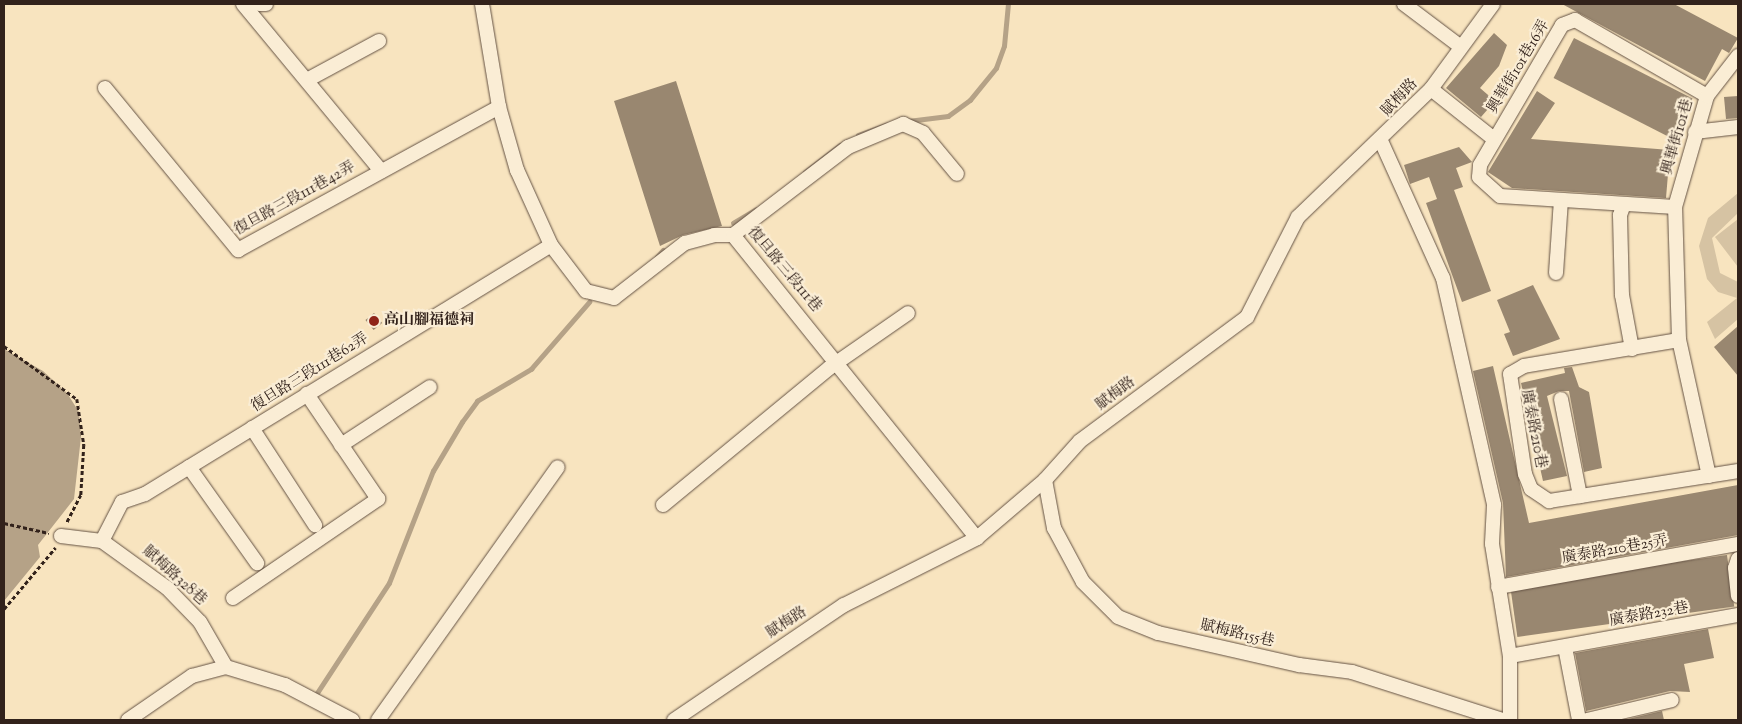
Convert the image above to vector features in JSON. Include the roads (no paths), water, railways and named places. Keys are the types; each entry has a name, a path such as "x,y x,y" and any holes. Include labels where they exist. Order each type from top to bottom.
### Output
{"street":[{"path":"244,4 381,171"},
{"path":"259,4 266,4"},
{"name":"復旦路三段111巷","path":"482,4 499,106 517,170 551,245 586,291 605,299 614,298 685,243 714,234 734,235 839,361 977,538"},
{"path":"1404,4 1460,47"},
{"name":"賦梅路","path":"674,720 844,605 977,538 1045,480 1080,441 1247,317 1298,217 1348,166 1381,141 1431,89 1460,47 1494,4"},
{"name":"興華街101巷16弄","path":"1494,139 1562,25 1575,20 1707,96"},
{"path":"307,80 379,42"},
{"name":"興華街101巷","path":"1709,476 1679,340 1675,207 1695,132 1707,96 1738,56"},
{"name":"復旦路三段111巷42弄","path":"105,88 238,250 499,106"},
{"path":"1431,89 1494,139 1480,165 1479,177 1488,188 1500,196 1675,207"},
{"path":"734,235 848,147 903,124 923,133 957,174"},
{"path":"1695,132 1738,127"},
{"path":"1381,141 1443,278 1494,505 1492,544 1510,656 1510,720"},
{"path":"1556,273 1561,200"},
{"path":"1624,204 1620,215 1622,295 1632,348"},
{"name":"復旦路三段111巷62弄","path":"102,541 122,502 189,467 551,245"},
{"path":"663,505 839,361 908,313"},
{"name":"廣泰路210巷","path":"1679,340 1524,366 1510,374 1525,474 1531,489 1549,501 1738,471"},
{"path":"341,445 430,387"},
{"path":"233,598 378,499 307,394"},
{"path":"1562,399 1580,496"},
{"path":"252,428 315,525"},
{"path":"378,720 558,466"},
{"path":"189,467 257,563"},
{"name":"賦梅路155巷","path":"1045,480 1054,528 1084,582 1118,617 1158,633 1299,665 1352,672 1502,720"},
{"name":"賦梅路328巷","path":"61,536 102,541 167,588 200,622 226,667"},
{"name":"廣泰路210巷25弄","path":"1498,587 1738,544"},
{"path":"1738,558 1734,568 1738,596"},
{"name":"廣泰路232巷","path":"1510,656 1738,615"},
{"path":"1565,647 1579,720"},
{"path":"128,720 192,676 226,667 286,685 352,720"},
{"path":"1587,720 1672,700"}],"waterway":[{"path":"908,121 948,116 970,100 996,68 1004,46 1008,4"},
{"path":"858,135 886,125"},
{"path":"805,172 840,145"},
{"path":"733,223 755,210"},
{"path":"657,257 663,250"},
{"path":"317,693 389,583 433,471 462,422 477,401 531,369 589,302"}],"place":[{"name":"高山腳福德祠","path":"374,321"}]}
